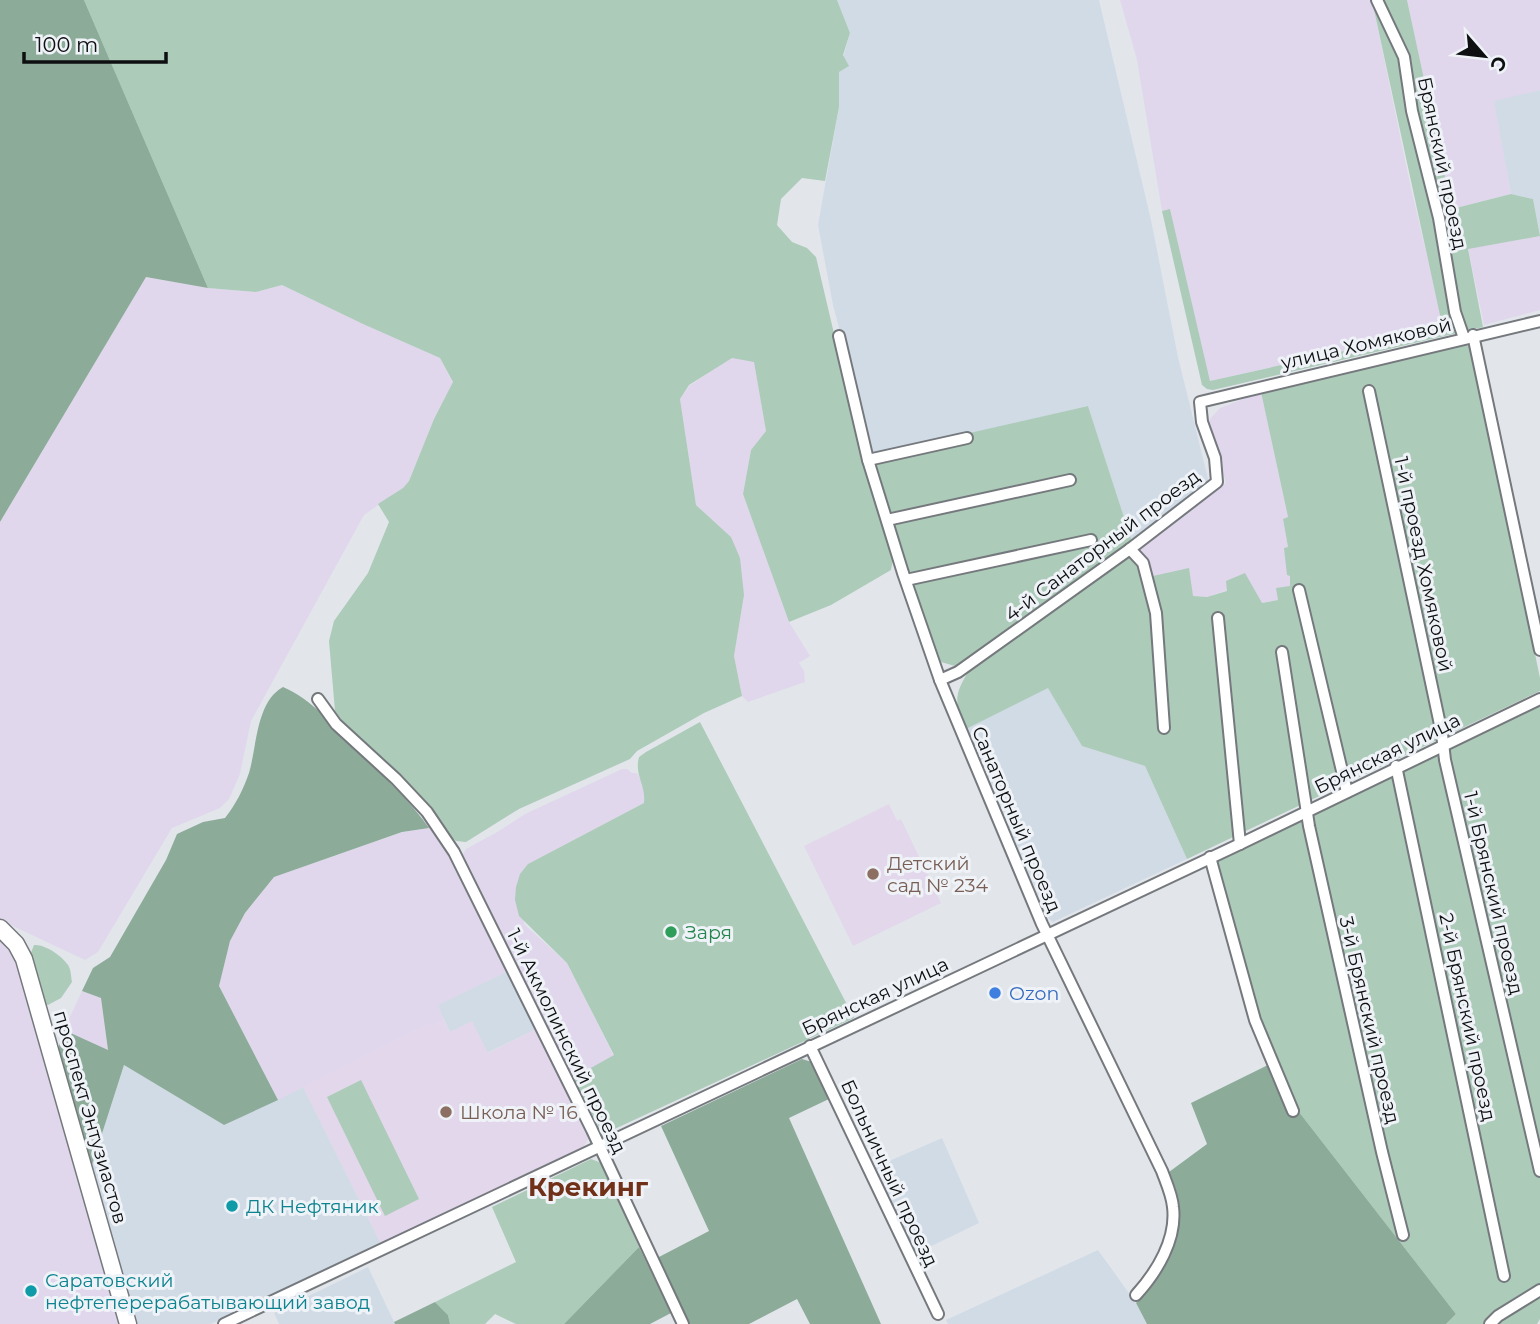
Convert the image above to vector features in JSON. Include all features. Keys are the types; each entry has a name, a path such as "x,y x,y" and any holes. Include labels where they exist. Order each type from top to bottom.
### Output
{"street":[{"name":"Брянский проезд","path":"1377,0 1404,57 1412,111 1439,218 1455,312 1468,337 1540,650"},
{"name":"улица Хомяковой","path":"1200,402 1540,321"},
{"name":"Санаторный проезд","path":"839,336 868,460 940,680 1048,934 1162,1171 1173,1203 1174,1222 1170,1239 1136,1295"},
{"name":"1-й проезд Хомяковой","path":"1369,391 1443,744"},
{"name":"4-й Санаторный проезд","path":"940,680 958,672 1130,549 1217,482 1215,458 1202,422 1200,402"},
{"path":"868,460 967,438"},
{"path":"887,520 1070,480"},
{"path":"906,580 1091,540"},
{"path":"1130,549 1143,564 1156,613 1164,728"},
{"path":"1299,590 1347,792"},
{"path":"1217,618 1240,844"},
{"name":"3-й Брянский проезд","path":"1282,652 1308,811 1340,966 1402,1235"},
{"name":"1-й Акмолинский проезд","path":"318,699 336,724 397,779 427,812 454,852 600,1146 683,1324"},
{"name":"Брянская улица","path":"224,1324 1240,844 1395,766 1540,699"},
{"name":"1-й Брянский проезд","path":"1443,744 1540,1171"},
{"name":"2-й Брянский проезд","path":"1395,766 1504,1276"},
{"path":"1210,857 1255,1020 1293,1111"},
{"name":"проспект Энтузиастов","path":"0,928 16,944 24,959 128,1324"},
{"name":"Больничный проезд","path":"810,1046 938,1314"},
{"path":"1490,1324 1498,1316 1540,1290"}],"shaded area":[{"path":"837,0 1099,0 1151,220 1178,357 1209,483 1132,542 1088,406 990,429 874,461 833,305 818,225 839,107 839,72 850,33"},
{"path":"1120,0 1374,0 1409,179 1444,329 1210,381 1170,209 1162,211 1137,60"},
{"path":"1407,0 1540,0 1540,90 1494,101 1511,194 1452,209"},
{"path":"1540,90 1540,235 1533,199 1511,194 1493,100"},
{"path":"1540,236 1540,310 1484,325 1468,248"},
{"path":"146,277 208,288 256,292 282,285 440,358 453,383 434,419 409,481 364,515 251,721 240,774 229,799 220,808 172,828 98,952 85,960 0,920 0,522"},
{"path":"732,357 754,361 766,431 751,450 743,494 789,622 810,656 799,663 804,671 805,682 748,702 742,696 734,656 744,595 731,537 696,505 680,399 689,386"},
{"path":"1261,392 1288,518 1283,519 1290,586 1278,600 1262,603 1228,590 1207,597 1193,596 1144,578 1138,550 1226,483 1207,425 1210,419 1220,408"},
{"path":"1048,687 1082,746 1145,766 1187,859 1053,922 1049,919 966,729"},
{"path":"622,769 637,773 645,789 644,803 528,864 524,924 567,963 614,1056 573,1078 463,861 463,854 466,849 525,814"},
{"name":"Детский сад № 234","path":"889,804 897,821 901,819 941,903 853,946 804,846"},
{"path":"429,828 448,851 508,971 438,1005 444,1020 432,1026 430,1023 278,1100 219,986 230,941 245,913 274,877 403,832"},
{"name":"Саратовский нефтеперерабатывающий завод","path":"0,933 13,947 124,1324 0,1324"},
{"path":"508,971 536,1029 487,1053 472,1022 450,1032 437,1005"},
{"path":"82,991 101,998 108,1051 64,1030"},
{"name":"Школа № 16","path":"444,1020 450,1032 472,1021 488,1053 536,1029 589,1137 583,1148 381,1244 303,1087 430,1023 432,1026"},
{"name":"ДК Нефтяник","path":"124,1065 224,1125 303,1087 381,1244 211,1324 134,1324 91,1168"},
{"path":"942,1138 979,1223 915,1254 873,1168"},
{"path":"1098,1250 1136,1303 1147,1324 948,1324 946,1320"},
{"path":"368,1267 395,1324 279,1324 274,1313"}],"green space":[{"path":"0,0 84,0 208,288 146,277 0,522"},
{"path":"84,0 837,0 850,33 843,55 849,66 839,72 839,107 825,181 802,178 781,199 777,225 792,242 807,248 816,257 863,457 893,559 891,570 831,605 789,622 743,494 751,450 766,431 754,362 732,358 689,385 680,399 696,505 731,537 740,558 744,595 734,656 742,696 704,713 637,751 630,759 519,809 466,842 456,841 347,728 335,711 329,641 334,621 368,573 389,522 378,504 409,481 434,419 453,382 440,358 282,285 256,292 208,288"},
{"path":"1381,0 1407,0 1452,209 1511,194 1533,199 1540,236 1468,249 1483,327 1213,390 1207,389 1202,385 1162,211 1170,209 1210,381 1443,329 1373,5"},
{"path":"1464,342 1472,350 1540,678 1540,691 1187,859 1145,766 1082,746 1048,688 966,729 957,700 968,672 1138,550 1144,578 1189,568 1193,596 1207,597 1227,591 1226,581 1245,573 1262,603 1278,600 1276,588 1290,586 1283,519 1288,517 1261,392"},
{"path":"1088,406 1132,542 955,666 941,662 891,524 874,461 886,452"},
{"path":"283,687 303,698 322,714 403,796 429,828 402,832 274,877 245,913 230,941 219,986 278,1100 224,1125 124,1065 91,1168 59,1059 59,1046 64,1030 108,1050 101,998 82,991 93,968 110,957 166,860 177,834 203,822 225,818 233,807 249,773 262,714 274,694"},
{"path":"1540,704 1540,1319 1537,1324 1446,1324 1456,1314 1299,1112 1258,1016 1213,861"},
{"name":"Заря","path":"700,722 854,1018 608,1132 601,1131 573,1078 614,1055 567,963 519,916 515,900 516,887 520,874 528,864 644,803 638,769 639,757"},
{"path":"34,945 43,946 58,954 70,971 72,982 61,998 48,1005 43,1004 29,958"},
{"path":"802,1059 815,1063 831,1098 789,1118 881,1324 810,1324 797,1299 749,1324 689,1324 657,1258 709,1231 661,1126"},
{"path":"1276,1061 1299,1112 1456,1314 1446,1324 1147,1324 1136,1303 1161,1272 1175,1243 1177,1211 1169,1172 1207,1144 1191,1103"},
{"path":"361,1080 419,1199 385,1216 327,1097"},
{"path":"591,1159 604,1168 639,1247 564,1324 516,1324 495,1314 485,1324 450,1324 448,1315 435,1302 516,1262 492,1207"},
{"path":"639,1247 671,1313 650,1324 564,1324"},
{"path":"435,1302 448,1315 450,1324 395,1324 394,1322"}],"place":[{"name":"Детский сад № 234","path":"873,874"},
{"name":"Заря","path":"671,932"},
{"name":"Ozon","path":"995,993"},
{"name":"Школа № 16","path":"446,1112"},
{"name":"ДК Нефтяник","path":"232,1206"},
{"name":"Саратовский нефтеперерабатывающий завод","path":"31,1291"}],"district":[{"name":"Крекинг","path":"588,1187"}]}
